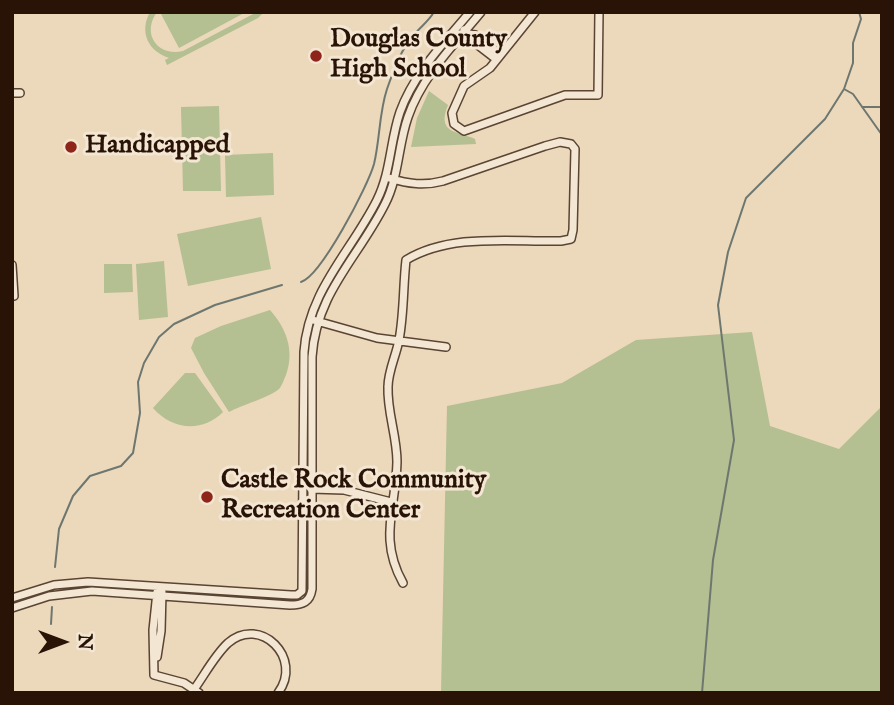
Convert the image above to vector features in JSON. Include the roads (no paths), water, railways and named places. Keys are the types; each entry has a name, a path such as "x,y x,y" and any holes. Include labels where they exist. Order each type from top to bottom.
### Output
{"street":[{"path":"12,598 41,588 79,582 290,595 300,593 303,586 304,352 317,296 370,212 385,177 396,125 408,93 427,64 470,12"},
{"path":"12,608 38,598 71,592 103,591 290,605 307,601 312,589 313,320 384,206 416,97 429,76 467,33 481,12"},
{"path":"535,12 489,68 464,86 452,113 454,124 464,131 565,95 597,95 599,12"},
{"path":"459,25 467,33 475,35 498,57"},
{"path":"385,177 427,184 560,142 571,144 575,149 573,230 570,239 457,243 426,250 406,260 399,342 388,386 397,449 389,541 395,569 402,583"},
{"path":"12,265 12,296"},
{"path":"313,320 377,338 446,347"},
{"path":"303,489 352,491 391,502"},
{"path":"160,587 154,674 175,679 197,691 228,643 249,635 261,635 272,641 282,652 287,665 286,679 278,693"}],"waterway":[{"path":"301,282 310,276 331,248 363,191 374,164 384,98 395,68 409,41 434,12"},
{"path":"859,12 861,19 853,43 853,63 844,89 853,94 882,135"},
{"path":"702,693 713,560 734,440 718,305 728,252 746,198 825,119 844,89"},
{"path":"862,107 882,107"},
{"path":"55,567 59,529 73,496 90,476 121,466 133,453 140,413 138,382 144,363 159,337 174,324 215,305 282,285"},
{"path":"51,624 52,607"}],"place":[{"name":"Douglas County High School","path":"316,56"},
{"name":"Handicapped","path":"71,147"},
{"name":"Castle Rock Community Recreation Center","path":"207,497"}]}
